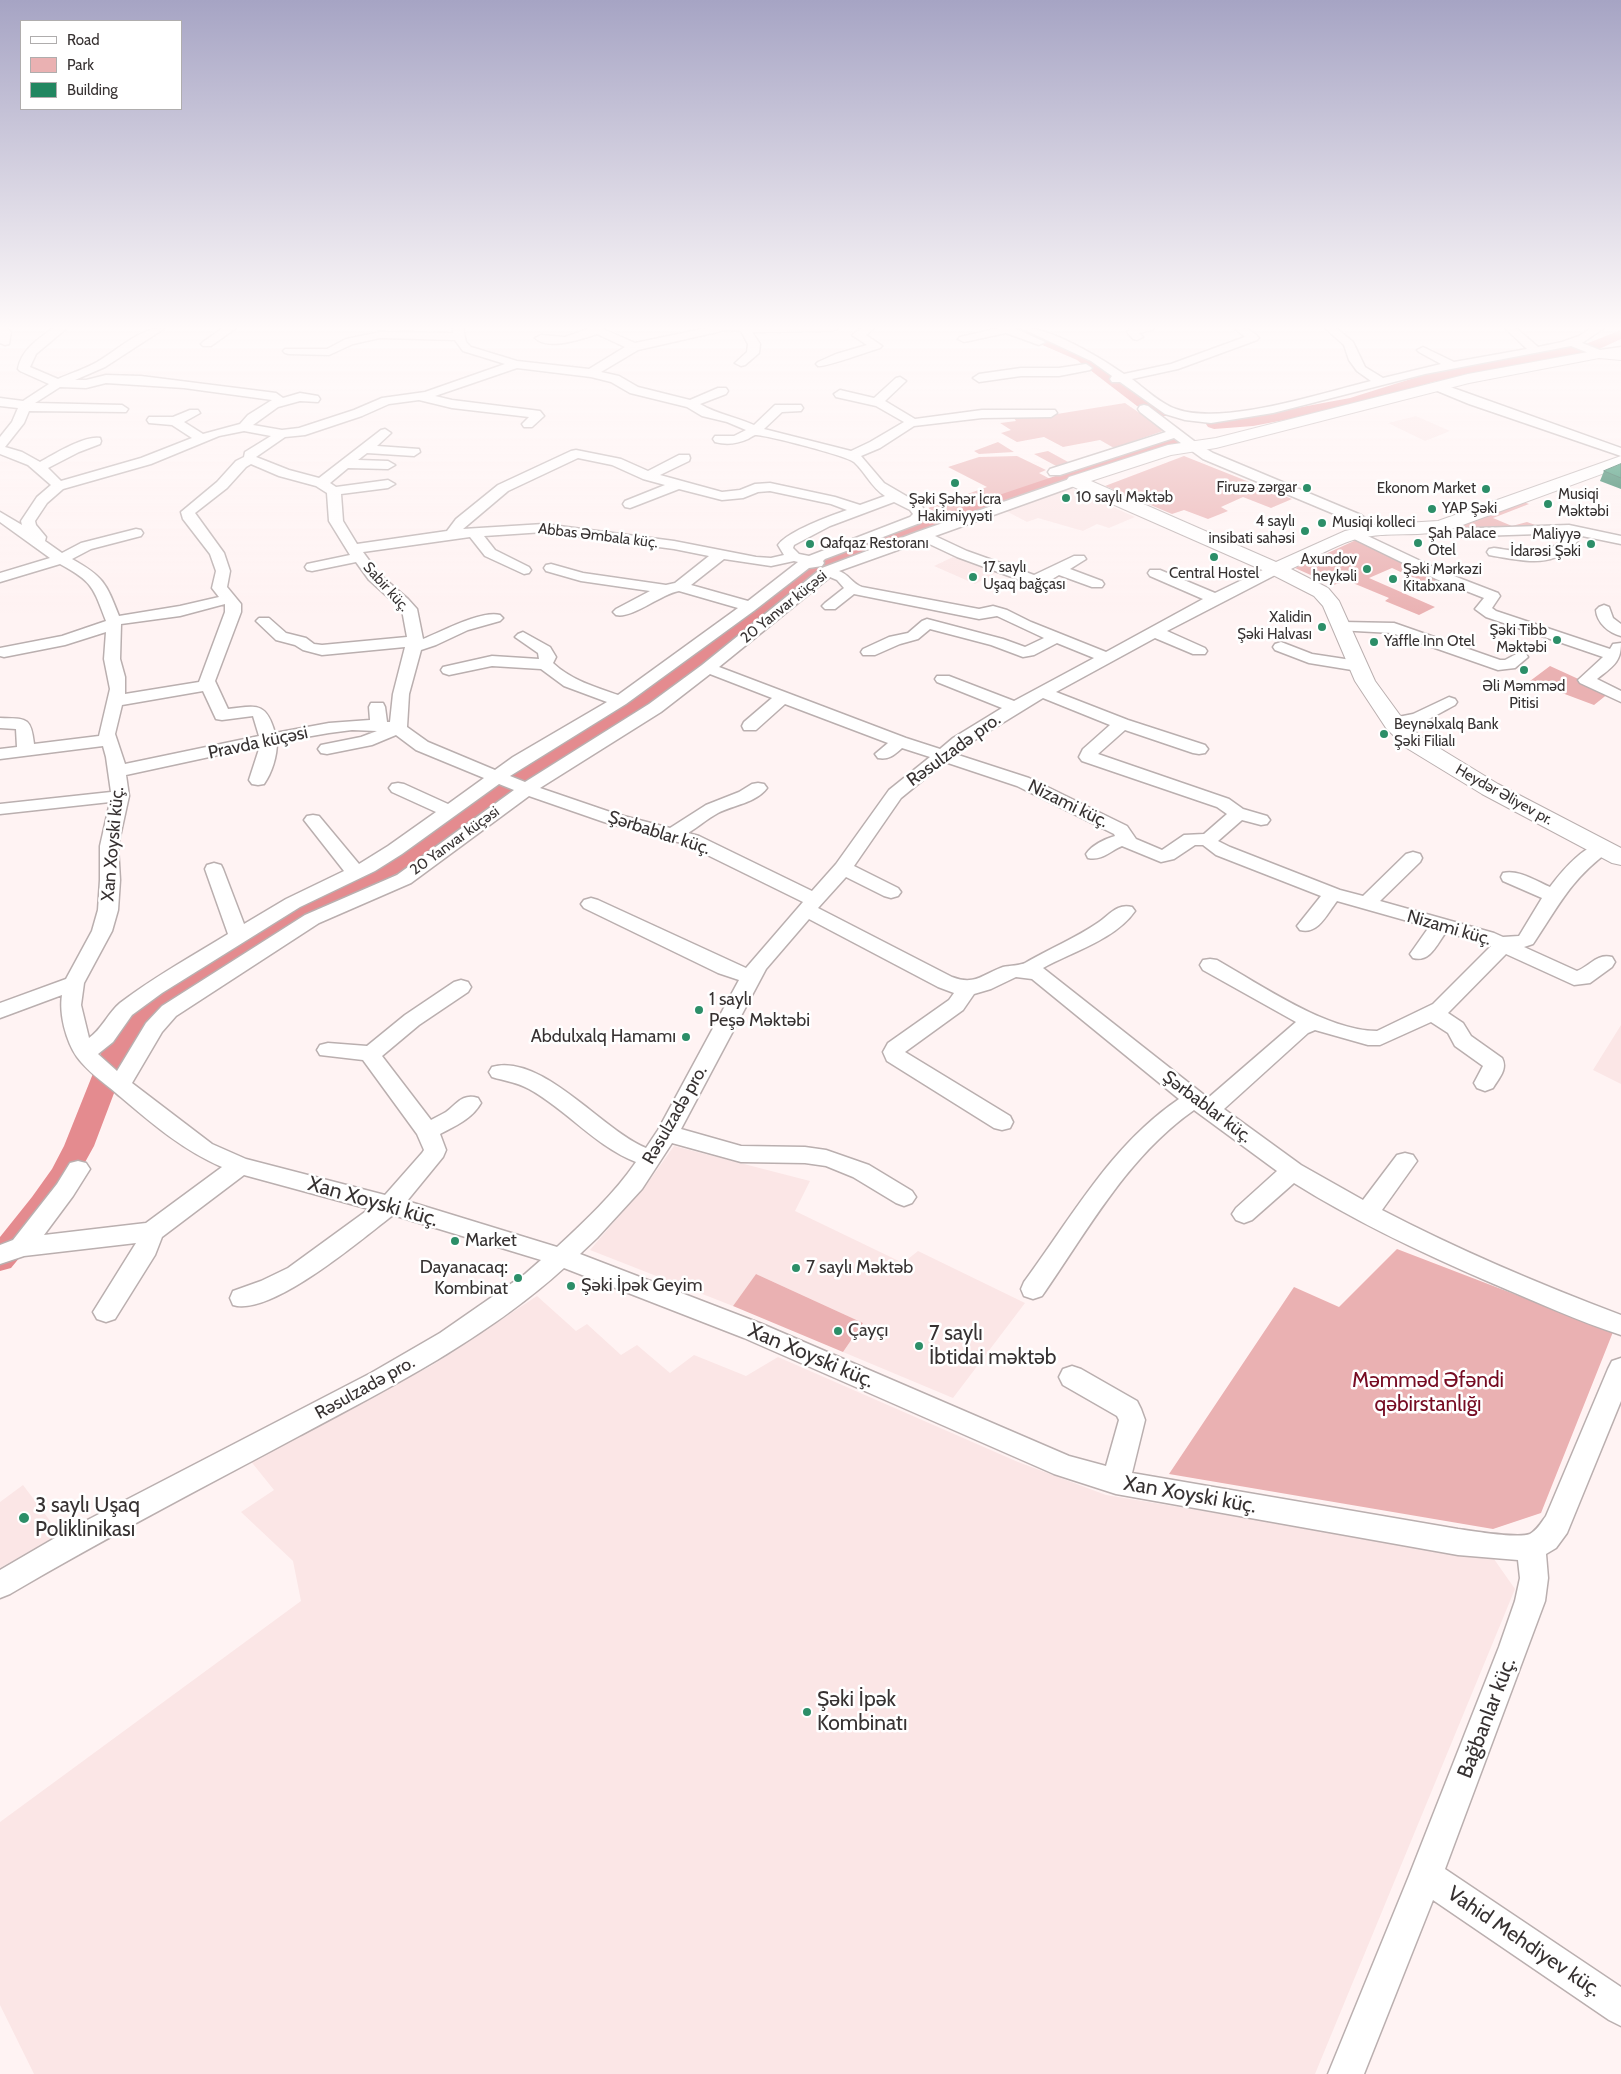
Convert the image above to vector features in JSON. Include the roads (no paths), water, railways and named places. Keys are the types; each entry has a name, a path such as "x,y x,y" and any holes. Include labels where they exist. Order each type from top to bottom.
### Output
{"main road":[{"name":"20 Yanvar küçəsi","path":"1065,477 1168,450 1216,444 1291,425"},
{"path":"1276,569 1356,534 1374,531 1428,529 1443,526 1621,460"},
{"name":"Heydər Əliyev pr.","path":"1065,477 1276,569 1321,592 1332,605 1358,666 1394,723 1413,742 1443,762 1621,858"}],"street":[{"path":"0,445 17,425"},
{"path":"180,425 202,438"},
{"path":"37,542 40,537 28,526 28,521 42,500 58,486 146,461 202,438 244,427 282,434 301,432 324,425"},
{"path":"91,1060 112,1032 119,1017 132,1004 292,902 355,872 395,850 519,761 620,701 811,561 915,520 921,514 916,507 894,497 879,486 859,460 852,455 831,448 775,437 743,425"},
{"path":"719,440 729,442 754,430 760,425"},
{"path":"852,455 875,445 909,425"},
{"path":"967,425 974,430"},
{"path":"1166,425 1193,447 1222,462 1356,518 1374,531"},
{"path":"1542,425 1621,452"},
{"path":"328,487 345,464 385,433"},
{"path":"1065,477 1177,433"},
{"path":"258,780 269,751 270,739 259,712 221,714 209,685 208,675 234,612 233,604 219,588 223,571 217,553 188,516 188,512 222,485 241,464 250,459 250,455 282,434"},
{"path":"40,467 74,449 96,441"},
{"path":"365,449 414,452"},
{"path":"0,450 16,454 40,467 50,474 58,486"},
{"path":"452,534 460,522 503,488 571,455 589,456 616,462 648,476 676,485 722,496 743,494 755,488 770,487 835,501 860,510"},
{"path":"648,476 684,458"},
{"path":"250,459 284,473 328,487 388,484"},
{"path":"345,464 388,465"},
{"name":"20 Yanvar küçəsi","path":"116,1083 133,1068 145,1032 168,1011 312,919 404,879 424,866 554,770 646,714 708,668 830,570 1065,477"},
{"path":"630,504 676,485"},
{"name":"Sabir küç.","path":"328,487 339,530 374,577 409,609 414,644 401,694 398,728"},
{"path":"794,557 786,549 786,545 789,542 815,528 894,497"},
{"name":"Xan Xoyski küç.","path":"0,516 61,558 89,574 100,586 114,622 112,659 118,690 107,727 108,740 116,757 120,796 109,846 110,880 108,910 102,931 74,983 71,1005 75,1031 91,1060 116,1083 189,1140 219,1158 240,1166 390,1205 562,1258 762,1334 1064,1466 1116,1482 1458,1542 1498,1547 1531,1548"},
{"name":"Abbas Əmbala küç.","path":"312,567 356,553 452,534 473,531 557,528 764,562 794,557 811,561 842,576 853,588"},
{"path":"624,538 635,528"},
{"path":"1428,529 1448,533 1546,529 1579,531 1621,540"},
{"path":"473,531 490,553 524,570"},
{"path":"1494,552 1548,557 1566,546 1579,531"},
{"path":"0,578 61,558 86,546 136,533"},
{"path":"1356,534 1441,576 1493,596 1483,609 1491,614 1617,650 1608,662 1586,680 1621,697"},
{"path":"922,535 962,554 1032,580 1041,579 1079,559"},
{"path":"621,612 673,587 721,554"},
{"path":"551,568 600,580 673,587 750,607"},
{"name":"Rəsulzadə pro.","path":"0,1585 82,1537 412,1363 503,1304 562,1258 614,1205 651,1159 667,1134 750,977 767,954 843,868 895,794 940,756 1015,707 1215,599 1276,569"},
{"path":"1058,570 1097,584"},
{"path":"1155,574 1215,599"},
{"path":"581,594 600,580"},
{"path":"830,606 853,588 979,614 997,611 1056,638 1107,658"},
{"path":"4,652 65,640 114,622 180,611 229,598"},
{"path":"1604,610 1604,618 1621,631"},
{"path":"264,621 281,637 300,641 309,647 322,650 430,642 463,627 495,618"},
{"path":"869,652 895,640 913,636 927,624 997,642 1024,652 1028,652 1056,638"},
{"path":"1342,627 1394,628 1498,665 1509,665 1520,657"},
{"path":"1155,632 1199,651"},
{"path":"523,637 544,650 548,657 545,664"},
{"path":"1281,647 1309,658 1358,666"},
{"path":"449,670 492,660 545,664"},
{"path":"545,664 550,671 567,680 620,701"},
{"name":"Nizami küç.","path":"708,668 900,742 1023,782 1121,830 1124,839 1129,843 1161,856 1167,855 1191,838 1208,840 1212,845 1223,851 1333,894 1503,943"},
{"path":"943,678 1015,707"},
{"path":"115,701 209,685"},
{"path":"1042,692 1122,724 1198,749"},
{"path":"750,726 783,697"},
{"path":"1394,723 1418,718 1449,702"},
{"path":"377,707 379,724"},
{"path":"0,722 19,724 24,727 26,750"},
{"name":"Pravda küçəsi","path":"118,770 211,753 270,739 349,726 379,724 398,728"},
{"path":"1122,724 1089,753 1088,757 1223,803 1237,813 1260,820"},
{"path":"327,749 366,741 398,728 406,736 422,746 496,777"},
{"path":"0,754 108,740"},
{"path":"884,754 900,742"},
{"name":"Şərbablar küç.","path":"496,777 610,818 674,834 711,849 945,982 966,988"},
{"path":"398,788 449,811"},
{"path":"674,834 712,809 745,796 758,788"},
{"path":"0,810 120,796"},
{"path":"1208,840 1237,813"},
{"path":"314,820 355,872"},
{"path":"1095,854 1112,843 1124,839"},
{"path":"1503,943 1526,940 1552,895 1566,876 1584,859 1601,848"},
{"path":"1366,904 1414,858"},
{"path":"843,868 891,892"},
{"path":"214,869 239,936"},
{"path":"1510,877 1552,895"},
{"path":"1308,926 1333,894"},
{"path":"591,904 725,968 750,977"},
{"path":"1002,1122 894,1056 896,1048 956,1005 963,997 966,988 980,985 1017,969 1031,970 1034,965 1041,961 1094,936 1112,924 1125,911"},
{"path":"1420,954 1441,926"},
{"path":"1503,943 1574,978 1583,978 1605,962"},
{"path":"1210,965 1314,1023 1374,1039 1433,1013 1447,1004 1495,955 1503,943"},
{"name":"Şərbablar küç.","path":"1031,970 1048,979 1201,1104 1293,1171 1367,1214 1434,1248 1496,1276 1621,1325"},
{"path":"0,1011 74,983"},
{"path":"328,1050 371,1054 412,1020 461,987"},
{"path":"1433,1013 1456,1028 1463,1041 1494,1063 1494,1068 1485,1083"},
{"path":"1033,1289 1058,1256 1085,1212 1135,1145 1171,1112 1201,1104 1301,1028 1314,1023"},
{"path":"112,1032 145,1032"},
{"path":"242,1298 270,1288 297,1275 390,1205 432,1157 435,1150 427,1132 372,1058 371,1054"},
{"path":"500,1072 509,1073 535,1083 553,1094 622,1147 651,1159"},
{"path":"427,1132 453,1118 470,1103"},
{"path":"667,1134 740,1154 757,1156 813,1156 836,1161 865,1172 904,1197"},
{"path":"1367,1214 1405,1161"},
{"path":"11,1251 149,1232 156,1229 240,1166"},
{"path":"11,1251 65,1190 78,1169"},
{"path":"1244,1214 1293,1171"},
{"path":"106,1312 146,1248 150,1237 149,1232"},
{"path":"1531,1548 1546,1539 1557,1524 1621,1368"},
{"path":"1072,1377 1128,1409 1132,1414 1116,1482"},
{"name":"Bağbanlar küç.","path":"1346,2074 1426,1876 1530,1601 1534,1578 1531,1548"},
{"name":"Vahid Mehdiyev küç.","path":"1426,1876 1621,2008"}],"waterway":[{"path":"0,1259 33,1219 63,1177 87,1127 116,1051 126,1034 154,1002 310,906 404,861 429,845 504,786 581,741 634,707 817,567 834,557 1171,442"}],"place":[{"name":"Şəki Şəhər İcra Hakimiyyəti","path":"955,483"},
{"name":"Firuzə zərgar","path":"1307,488"},
{"name":"Ekonom Market","path":"1486,489"},
{"name":"10 saylı Məktəb","path":"1066,498"},
{"name":"Musiqi Məktəbi","path":"1548,504"},
{"name":"YAP Şəki","path":"1432,509"},
{"name":"Musiqi kolleci","path":"1322,523"},
{"name":"4 saylı insibati sahəsi","path":"1305,531"},
{"name":"Şah Palace Otel","path":"1418,543"},
{"name":"Qafqaz Restoranı","path":"810,544"},
{"name":"Maliyyə İdarəsi Şəki","path":"1591,544"},
{"name":"Central Hostel","path":"1214,557"},
{"name":"Axundov heykəli","path":"1367,569"},
{"name":"17 saylı Uşaq bağçası","path":"973,577"},
{"name":"Şəki Mərkəzi Kitabxana","path":"1393,579"},
{"name":"Xalidin Şəki Halvası","path":"1322,627"},
{"name":"Şəki Tibb Məktəbi","path":"1557,640"},
{"name":"Yaffle Inn Otel","path":"1374,642"},
{"name":"Əli Məmməd Pitisi","path":"1524,670"},
{"name":"Beynəlxalq Bank Şəki Filialı","path":"1384,734"},
{"name":"1 saylı Peşə Məktəbi","path":"699,1010"},
{"name":"Abdulxalq Hamamı","path":"686,1037"},
{"name":"Market","path":"455,1241"},
{"name":"7 saylı Məktəb","path":"796,1268"},
{"name":"Dayanacaq: Kombinat","path":"518,1278"},
{"name":"Şəki İpək Geyim","path":"571,1286"},
{"name":"Çayçı","path":"838,1331"},
{"name":"7 saylı İbtidai məktəb","path":"919,1346"},
{"name":"3 saylı Uşaq Poliklinikası","path":"24,1518"},
{"name":"Şəki İpək Kombinatı","path":"807,1712"}],"park label":[{"name":"Məmməd Əfəndi qəbirstanlığı","path":"1428,1393"}]}
